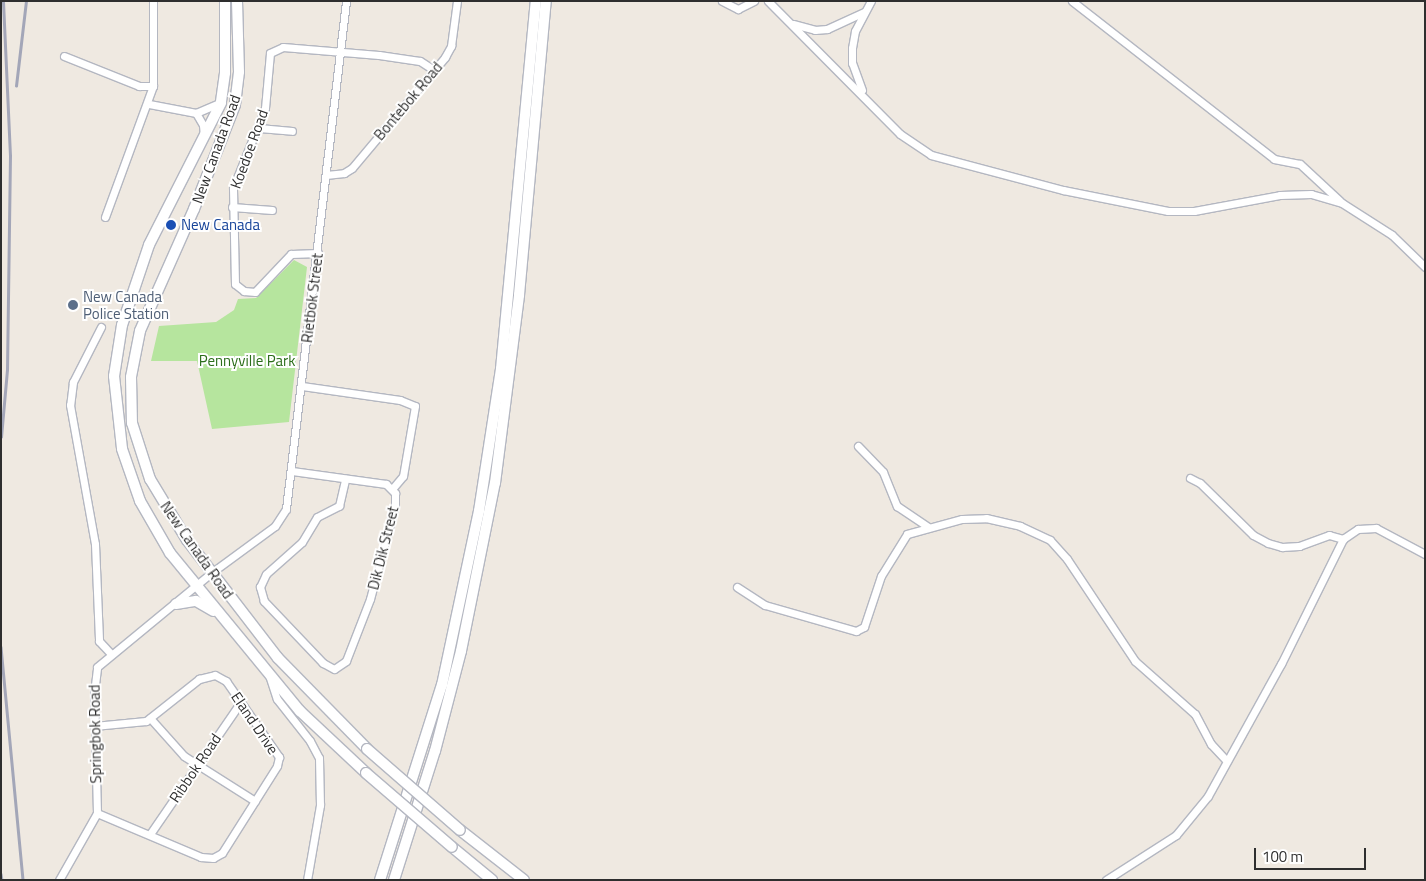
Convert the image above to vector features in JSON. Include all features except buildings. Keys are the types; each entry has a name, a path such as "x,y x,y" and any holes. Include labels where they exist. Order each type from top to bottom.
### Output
{"main road":[{"name":"New Canada Road","path":"225,1 225,73 221,103 204,139 176,187 140,266 122,325 114,376 122,449 136,494 161,540 269,675 324,734 366,773 492,880"},
{"name":"New Canada Road","path":"237,1 239,72 235,105 194,209 144,318 132,362 130,391 132,424 145,468 168,511 211,573 278,658 367,749 460,830 524,880"},
{"path":"380,880 442,685 480,512 501,369 536,1"},
{"path":"394,880 435,751 457,668 495,483 520,295 546,1"},
{"path":"176,604 196,601 220,616"}],"street":[{"path":"105,217 149,104 153,86 153,1"},
{"name":"Rietbok Street","path":"197,585 280,520 288,502 346,1"},
{"name":"Bontebok Road","path":"326,175 344,173 352,168 434,70 451,46 457,1"},
{"path":"722,1 738,10 754,1"},
{"path":"768,1 866,97 900,134 931,155 1118,203 1168,211 1194,211 1280,195 1311,194 1342,203"},
{"path":"866,97 852,63 852,48 855,31 871,1"},
{"path":"1072,1 1274,159 1300,164 1342,203 1392,234 1425,267"},
{"path":"790,22 810,29 827,29 867,10"},
{"name":"Koedoe Road","path":"318,253 291,254 257,291 240,289 234,278 232,207 234,184 259,128 267,89 268,61 273,50 283,47 411,58 434,70"},
{"path":"64,56 139,86 153,86"},
{"path":"149,104 196,113 221,103"},
{"path":"196,113 203,125 204,139"},
{"path":"259,128 292,131"},
{"path":"232,207 272,210"},
{"path":"101,327 73,382 70,405 95,544 99,640 111,654"},
{"path":"302,386 400,400 415,406 403,476 392,489"},
{"path":"858,446 883,472 897,506 917,522 929,527"},
{"path":"292,471 345,479"},
{"path":"1190,478 1200,483 1253,535 1268,543 1291,547 1329,535 1343,539"},
{"name":"Dik Dik Street","path":"345,479 378,482 392,489 395,505 370,599 346,662 331,668 264,601 260,587 266,574 302,542 317,516 339,506 345,479"},
{"path":"737,587 764,606 856,631 864,627 881,576 899,543 907,534 929,527 986,518 1020,526 1050,540 1081,575 1104,620 1135,661 1195,714 1211,744 1227,761"},
{"path":"1106,880 1180,831 1208,796 1281,664 1343,539 1358,529 1376,528 1425,554"},
{"name":"Springbok Road","path":"97,813 94,673 111,654 176,604 197,585"},
{"name":"Eland Drive","path":"94,726 136,724 150,718 193,684 210,675 224,679 279,757 277,766 222,853 213,858 201,857 97,813"},
{"path":"269,675 277,699 310,741 319,758 320,806 307,880"},
{"name":"Ribbok Road","path":"150,834 240,703"},
{"path":"150,718 174,746 197,765 254,801"},
{"path":"59,880 97,813"}],"green space":[{"name":"Pennyville Park","path":"294,260 307,267 289,422 212,429 197,361 151,361 159,326 216,322 234,310 238,299 256,298"}],"railway":[{"path":"1,437 7,370 10,156 3,1"},
{"path":"16,86 26,1"},
{"path":"1,647 23,880"},
{"path":"1,874 2,880"}],"place":[{"name":"New Canada","path":"171,225"},
{"name":"New Canada Police Station","path":"73,305"}]}
